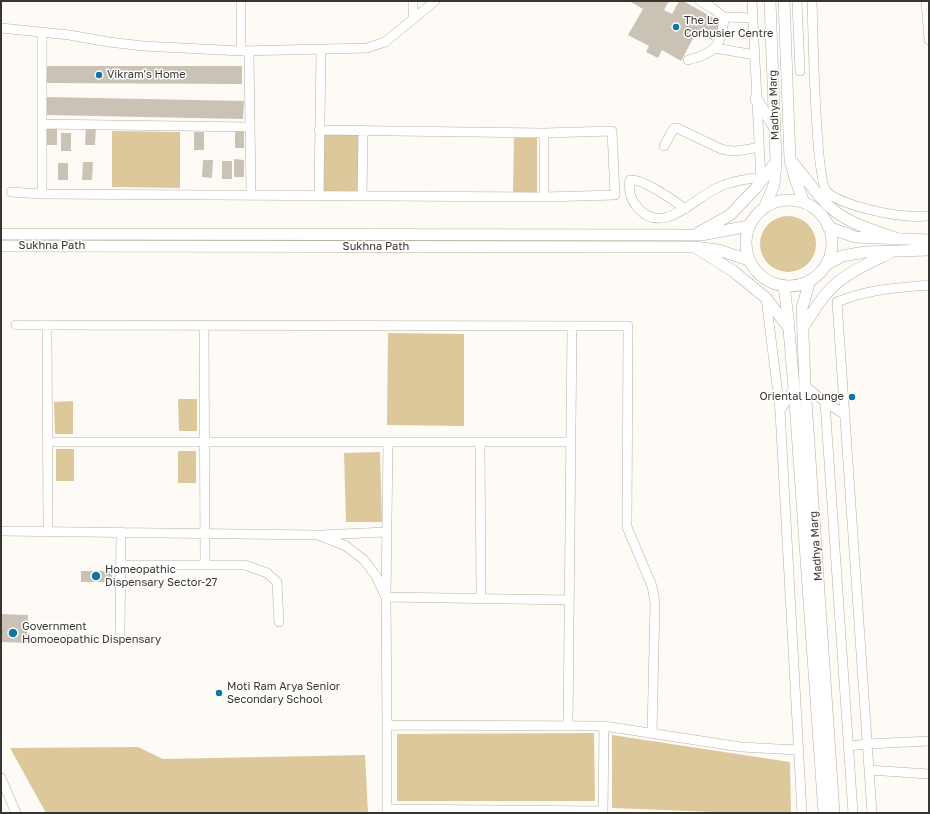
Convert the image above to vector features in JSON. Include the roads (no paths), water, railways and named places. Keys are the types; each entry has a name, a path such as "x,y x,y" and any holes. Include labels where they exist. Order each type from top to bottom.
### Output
{"main road":[{"name":"Madhya Marg","path":"765,206 774,185 776,162 770,1"},
{"name":"Madhya Marg","path":"784,1 790,160 804,203"},
{"path":"756,99 775,128"},
{"path":"790,160 831,208 847,219 898,239"},
{"path":"694,235 730,215 776,162"},
{"path":"826,265 831,249 828,227 817,211 804,203 793,200 781,200 765,206 752,220 746,234 747,254 749,260 755,270 769,282 784,286 796,285 810,280 826,265 842,256 865,252 929,250"},
{"name":"Sukhna Path","path":"1,234 694,235 749,226"},
{"path":"828,227 856,237 929,240"},
{"name":"Sukhna Path","path":"1,246 695,247 718,250 749,260"},
{"path":"1,253 13,246"},
{"path":"695,247 733,271 766,298 789,327"},
{"path":"803,328 826,294 850,272 894,251"},
{"name":"Madhya Marg","path":"810,280 802,308 834,813"},
{"name":"Madhya Marg","path":"784,286 794,388 824,813"}],"street":[{"path":"241,1 250,127 250,195"},
{"path":"413,1 413,19"},
{"path":"1,28 143,46 245,52 367,48 385,42 435,1"},
{"path":"700,1 724,16 753,18"},
{"path":"685,209 669,197 642,182 633,179 630,180 630,193 637,208 644,214 654,219 662,219 685,209 719,187 749,178 761,179 752,1"},
{"path":"797,1 800,71"},
{"path":"812,1 820,168 825,190 834,197 845,202 873,210 906,216 929,216"},
{"path":"926,1 929,40"},
{"path":"688,60 704,56 715,48 723,30 724,16"},
{"path":"42,32 42,194"},
{"path":"715,48 755,56"},
{"path":"319,196 321,50"},
{"path":"787,73 800,71 814,66"},
{"path":"42,124 250,127"},
{"path":"664,146 674,128 677,128 720,149 728,151 737,152 759,147"},
{"path":"11,192 42,194 544,197 615,194 612,131 544,133 319,130"},
{"path":"362,196 363,130"},
{"path":"544,133 544,197"},
{"path":"872,813 837,302 856,294 892,288 929,286"},
{"path":"766,298 780,411 802,813"},
{"path":"16,326 628,326 627,527 652,586 656,603 652,733"},
{"path":"47,326 48,532"},
{"path":"204,326 205,565"},
{"path":"568,726 572,326"},
{"path":"806,386 845,415"},
{"path":"780,411 794,388"},
{"path":"826,402 853,813"},
{"path":"48,442 571,442"},
{"path":"388,442 386,532 388,725 387,811 603,812 604,726"},
{"path":"480,442 481,599"},
{"path":"1,531 318,535 386,532"},
{"path":"120,634 121,532"},
{"path":"318,535 346,546 364,560 376,576 386,597"},
{"path":"120,565 245,565 267,573 277,582 279,622"},
{"path":"386,597 569,600"},
{"path":"388,725 604,726 741,747 798,750"},
{"path":"849,746 929,741"},
{"path":"869,770 929,774"},
{"path":"1,778 16,813"}],"place":[{"name":"The Le Corbusier Centre","path":"676,27"},
{"name":"Vikram's Home","path":"99,75"},
{"name":"Oriental Lounge","path":"852,397"},
{"name":"Homeopathic Dispensary Sector-27","path":"96,576"},
{"name":"Government Homoeopathic Dispensary","path":"13,633"},
{"name":"Moti Ram Arya Senior Secondary School","path":"219,693"}]}
